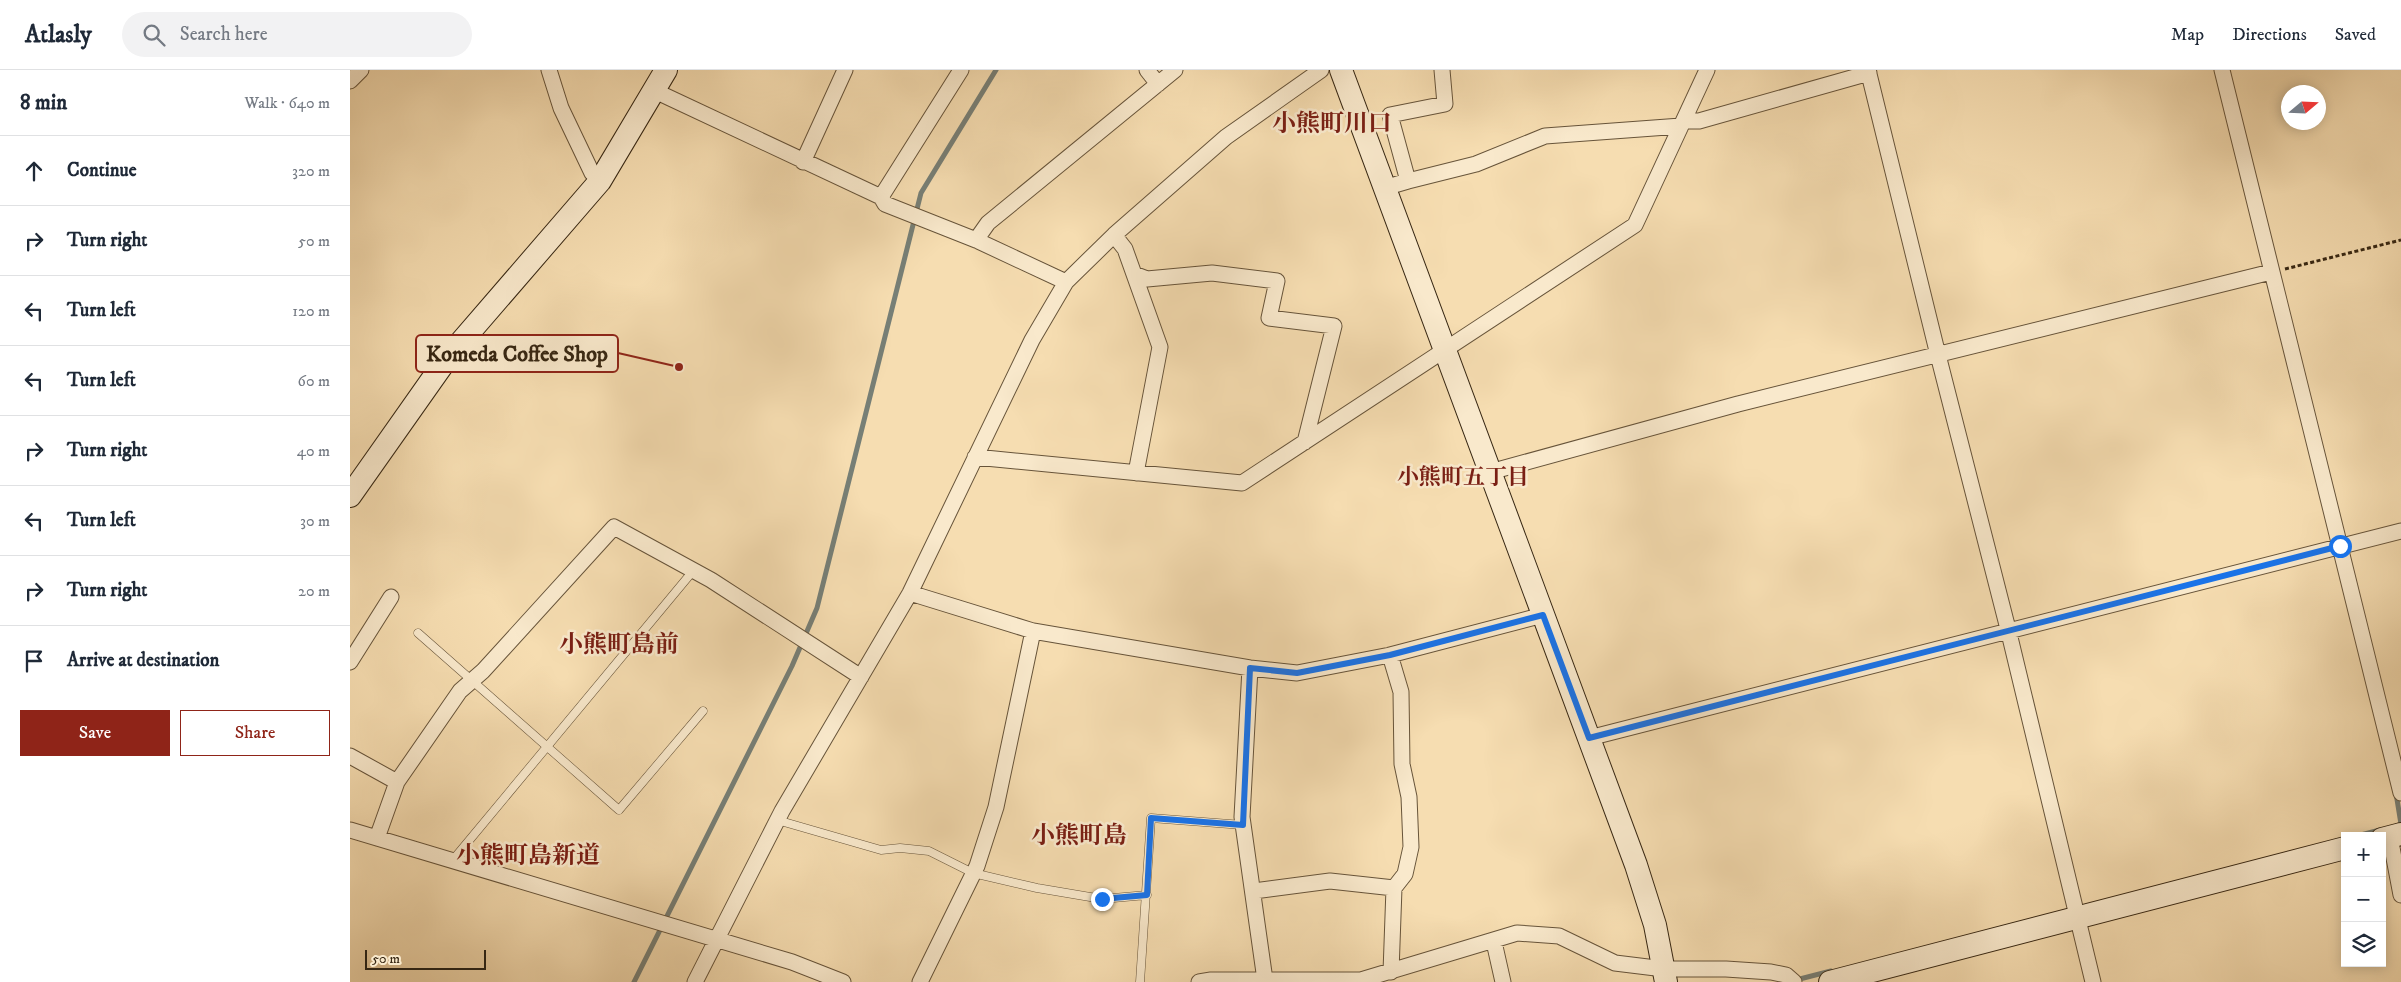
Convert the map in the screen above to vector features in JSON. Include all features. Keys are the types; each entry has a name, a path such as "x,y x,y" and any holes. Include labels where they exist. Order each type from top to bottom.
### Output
{"street":[{"path":"350,81 361,70"},
{"path":"549,70 561,108 592,173 600,181"},
{"path":"353,484 448,357 600,181 666,70"},
{"path":"803,162 845,70"},
{"path":"881,197 961,70"},
{"path":"1147,70 1158,84"},
{"path":"976,240 988,223 1175,70"},
{"path":"695,982 777,820 910,593 1032,340 1066,282 1114,236 1226,137 1321,70"},
{"path":"1341,70 1636,865 1655,925 1665,976"},
{"path":"1408,181 1390,114 1445,104 1442,70"},
{"path":"975,457 1242,483 1635,225 1707,70"},
{"path":"2222,70 2401,793"},
{"path":"1384,188 1476,164 1545,136 1699,121 1868,72 2008,629 2094,982"},
{"path":"655,91 881,197 885,204 976,240 1066,282"},
{"path":"1114,236 1125,249 1160,347 1136,473"},
{"path":"1490,472 1738,404 2271,272"},
{"path":"1134,274 1146,279 1212,273 1277,281 1269,318 1334,326 1305,442"},
{"path":"377,838 397,782 460,691 473,681 614,527 693,571 861,677"},
{"path":"1589,738 2008,629 2401,531"},
{"path":"910,593 1032,631 1250,668 1297,673 1390,655 1543,615"},
{"path":"350,662 391,597"},
{"path":"920,982 973,873 996,807 1032,631"},
{"path":"1390,655 1401,692 1402,764 1409,797 1411,847 1405,874 1394,888 1391,972"},
{"path":"1250,668 1243,825 1254,891 1265,980"},
{"path":"350,756 397,782"},
{"path":"350,830 792,962 843,982"},
{"path":"2391,837 2401,895"},
{"path":"1830,982 1860,979 2341,849"},
{"path":"1254,891 1330,881 1394,888"},
{"path":"1199,982 1265,980 1362,981 1494,942 1517,933 1559,936 1615,963 1665,976 1726,969 1771,972 1786,975 1794,982"},
{"path":"1494,942 1503,982"}],"lane":[{"path":"452,861 693,571"},
{"path":"418,633 546,748 619,810 703,711"},
{"path":"1140,982 1151,818 1243,825"},
{"path":"777,820 881,850 900,848 929,851 973,873 1037,888 1102,899 1147,895"}],"path":[{"path":"2271,272 2401,240"}],"waterway":[{"path":"634,982 792,666 817,608 921,193 996,70"},
{"path":"2396,793 2401,824 2396,826"},
{"path":"2372,832 2380,830"},
{"path":"1796,980 1831,971"}],"place":[{"name":"Komeda Coffee Shop","path":"679,367"}],"district":[{"name":"小熊町川口","path":"1332,124"},
{"name":"小熊町五丁目","path":"1463,477"},
{"name":"小熊町島前","path":"619,645"},
{"name":"小熊町島","path":"1079,836"},
{"name":"小熊町島新道","path":"528,856"}],"route":[{"path":"1102,899 1147,895 1151,818 1243,825 1250,668 1297,673 1390,655 1422,645 1543,615 1589,738 2008,629 2340,546"}]}
